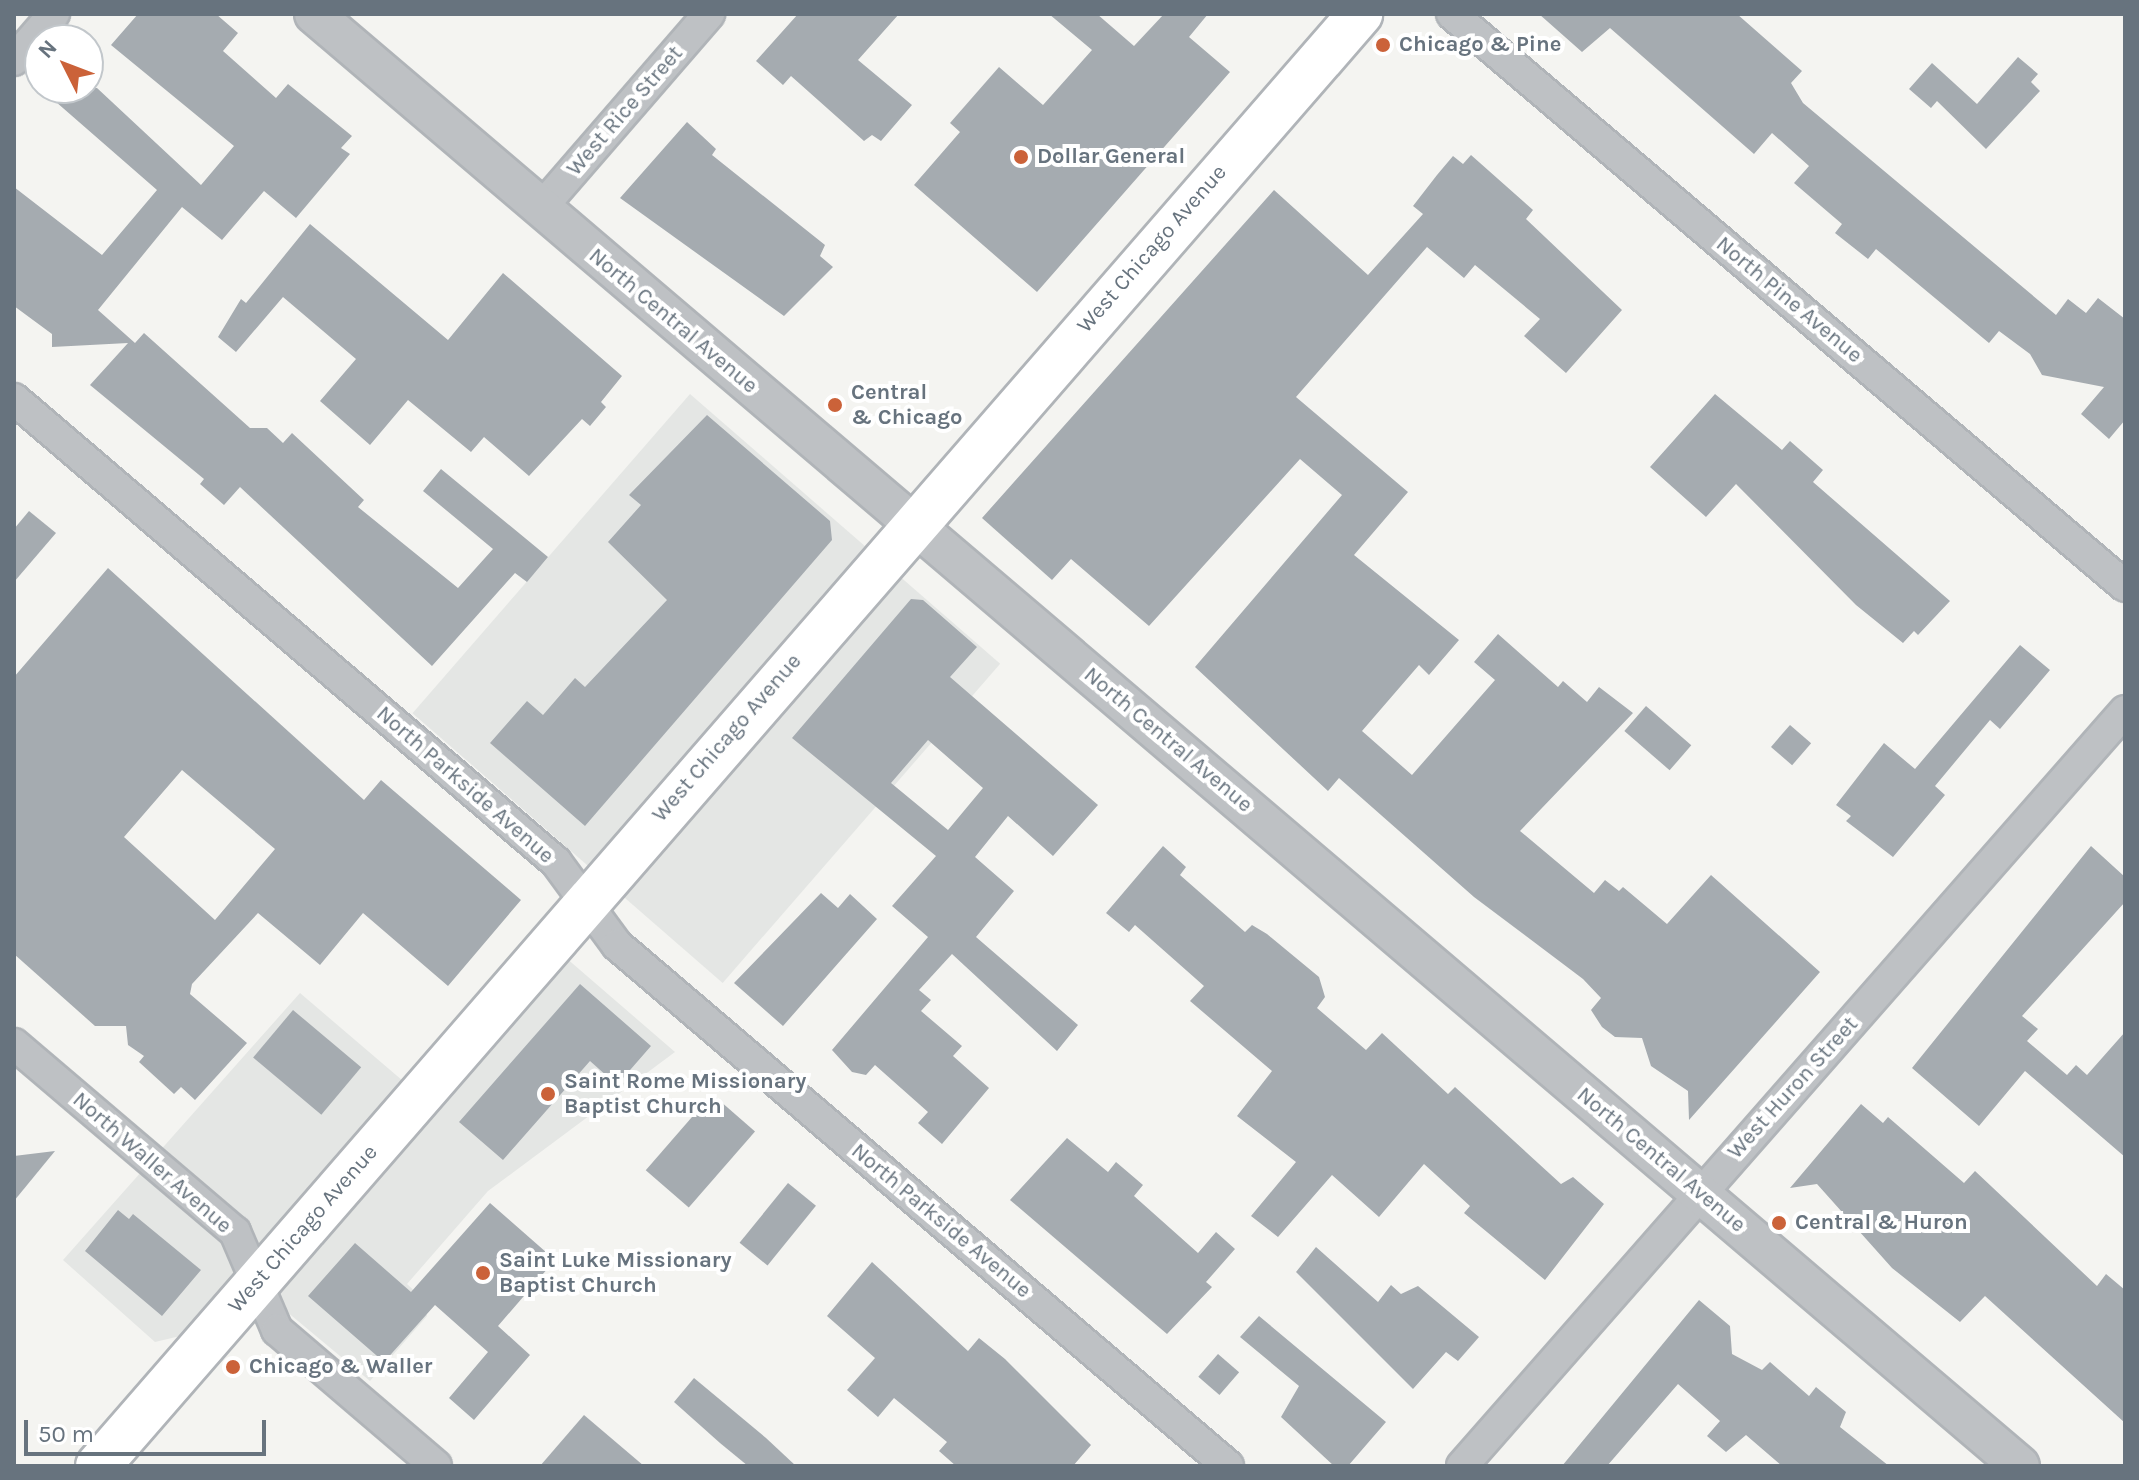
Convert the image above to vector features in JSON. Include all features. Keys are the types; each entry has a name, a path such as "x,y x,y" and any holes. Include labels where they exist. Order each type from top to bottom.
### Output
{"main road":[{"name":"West Chicago Avenue","path":"98,1466 912,523 1360,14"}],"street":[{"path":"14,60 54,14"},
{"name":"North Central Avenue","path":"314,14 2020,1466"},
{"name":"West Rice Street","path":"541,208 709,14"},
{"name":"North Pine Avenue","path":"1452,14 2125,586"},
{"name":"North Parkside Avenue","path":"14,399 556,862 617,945 1228,1466"},
{"name":"West Huron Street","path":"1462,1466 2125,711"},
{"name":"North Waller Avenue","path":"14,1044 235,1232 277,1330 436,1466"}],"shaded area":[{"path":"690,394 1000,664 723,983 412,713"},
{"path":"565,957 675,1052 488,1191 407,1284 422,1298 427,1316 370,1381 286,1311 155,1342 63,1260 300,993 437,1110"}],"building":[{"path":"138,14 216,14 238,33 223,51 276,98 288,84 352,136 341,148 350,154 296,218 264,191 222,240 182,207 98,310 135,343 144,333 250,428 267,428 283,443 292,433 364,500 358,507 458,588 493,549 423,491 441,469 548,557 527,582 515,573 432,666 240,487 224,505 200,484 204,479 90,385 128,343 52,347 52,334 14,306 14,187 102,255 157,190 58,104 104,104 104,95 201,185 234,146 111,45"},
{"path":"798,14 899,14 858,60 912,105 881,141 872,135 864,141 791,76 783,85 756,61"},
{"path":"1049,14 1097,14 1134,46 1164,14 1208,14 1189,37 1230,72 1037,292 914,185 960,132 950,123 999,67 1043,105 1092,50"},
{"path":"1539,14 1737,14 1802,71 1791,83 1803,103 2056,315 2068,299 2086,313 2098,298 2125,319 2125,420 2109,439 2081,414 2104,387 2042,375 2030,354 1999,331 1989,343 1876,249 1868,259 1835,233 1842,224 1794,183 1809,166 1772,133 1754,154 1610,28 1582,52"},
{"path":"2018,57 2038,74 2031,82 2040,91 1986,149 1937,101 1931,108 1909,89 1932,63 1977,104"},
{"path":"687,122 716,149 712,155 825,245 820,256 833,267 784,316 620,198"},
{"path":"1471,155 1533,210 1526,219 1622,310 1566,373 1524,336 1540,319 1475,265 1464,278 1427,247 1296,397 1408,492 1354,555 1459,640 1429,675 1419,665 1362,731 1412,775 1495,680 1474,662 1498,634 1558,687 1563,681 1587,702 1599,687 1633,713 1520,831 1594,893 1605,880 1619,891 1623,887 1667,924 1711,875 1820,972 1689,1120 1688,1091 1651,1066 1642,1038 1615,1037 1602,1027 1591,1010 1601,998 1583,979 1474,897 1339,778 1328,791 1195,667 1342,495 1300,459 1149,626 1071,559 1052,580 982,518 1274,190 1368,275 1423,214 1413,206 1453,156 1463,164"},
{"path":"310,224 448,340 503,273 622,376 601,402 606,407 590,426 582,419 529,476 484,437 471,452 408,400 370,445 320,401 356,359 283,297 236,352 218,337 241,299 246,303"},
{"path":"1715,394 1782,450 1790,441 1823,470 1813,482 1950,601 1918,635 1914,631 1903,643 1856,605 1736,484 1706,517 1650,467"},
{"path":"707,415 830,521 832,540 585,826 490,743 527,701 543,715 575,678 585,687 667,600 608,542 641,505 629,495"},
{"path":"29,511 56,533 14,582 14,529"},
{"path":"108,568 364,800 381,780 521,900 448,986 363,913 320,965 258,913 192,984 190,994 247,1043 195,1100 181,1087 174,1094 139,1062 144,1056 128,1045 126,1026 95,1026 14,954 14,677","holes":["182,770 275,849 215,920 124,837"]},
{"path":"911,599 923,600 977,647 950,677 1098,805 1053,856 1008,816 975,857 1014,891 976,937 1078,1025 1057,1051 952,954 919,990 931,1000 921,1011 962,1046 953,1056 989,1088 942,1144 918,1123 928,1112 875,1065 866,1075 852,1072 832,1050 928,937 892,906 936,856 792,738","holes":["928,740 983,788 948,830 891,783"]},
{"path":"2020,645 2050,670 2000,729 1990,720 1935,786 1945,795 1893,857 1846,821 1851,816 1836,805 1884,743 1915,769"},
{"path":"1646,706 1691,745 1670,770 1624,731"},
{"path":"1790,725 1811,743 1792,765 1771,747"},
{"path":"1163,846 1186,867 1180,875 1245,932 1252,925 1267,934 1319,977 1325,997 1317,1008 1366,1050 1382,1033 1448,1094 1455,1087 1561,1184 1573,1177 1604,1204 1545,1280 1464,1213 1470,1206 1424,1164 1379,1217 1332,1175 1278,1237 1251,1216 1296,1162 1237,1116 1272,1071 1190,1001 1204,986 1135,925 1129,932 1106,913"},
{"path":"2091,846 2125,877 2125,902 2022,1016 2038,1029 2027,1041 2067,1075 2076,1065 2087,1075 2125,1032 2125,1157 2025,1071 1979,1126 1912,1068"},
{"path":"821,893 838,908 850,894 877,919 783,1026 734,983"},
{"path":"580,984 651,1046 617,1085 590,1061 503,1160 459,1122"},
{"path":"293,1010 361,1067 321,1115 253,1057"},
{"path":"712,1094 755,1131 689,1208 646,1170"},
{"path":"1861,1104 1883,1123 1888,1117 1964,1183 1975,1171 2097,1286 2106,1274 2125,1290 2125,1423 1985,1296 1960,1322 1892,1268 1817,1184 1790,1188"},
{"path":"1067,1138 1108,1172 1116,1162 1143,1185 1134,1196 1198,1253 1216,1232 1235,1249 1206,1282 1212,1287 1167,1334 1010,1200"},
{"path":"55,1151 14,1201 14,1156"},
{"path":"788,1183 816,1206 768,1265 740,1243"},
{"path":"490,1203 555,1260 498,1326 530,1355 474,1420 449,1398 488,1352 435,1305 384,1362 308,1296 355,1243 411,1292"},
{"path":"118,1210 129,1219 133,1214 201,1270 162,1316 85,1251"},
{"path":"1316,1247 1378,1302 1391,1285 1401,1294 1418,1286 1479,1337 1458,1361 1446,1352 1413,1389 1296,1272"},
{"path":"872,1262 968,1351 979,1338 1005,1359 1091,1445 1073,1466 956,1466 939,1451 947,1442 894,1398 878,1417 847,1390 875,1358 827,1316"},
{"path":"1699,1300 1730,1326 1732,1354 1762,1370 1770,1362 1809,1396 1816,1387 1846,1412 1840,1427 1889,1466 1782,1466 1746,1435 1726,1452 1707,1436 1720,1421 1678,1384 1607,1466 1562,1466"},
{"path":"1259,1316 1386,1422 1348,1466 1334,1466 1281,1417 1299,1386 1240,1337"},
{"path":"1218,1354 1239,1372 1219,1395 1198,1377"},
{"path":"694,1378 796,1466 748,1466 720,1443 674,1402"},
{"path":"584,1415 644,1466 540,1466"}],"place":[{"name":"Chicago & Pine","path":"1383,45"},
{"name":"Dollar General","path":"1021,157"},
{"name":"Central & Chicago","path":"835,405"},
{"name":"Saint Rome Missionary Baptist Church","path":"548,1094"},
{"name":"Central & Huron","path":"1779,1223"},
{"name":"Saint Luke Missionary Baptist Church","path":"483,1273"},
{"name":"Chicago & Waller","path":"233,1367"}]}
